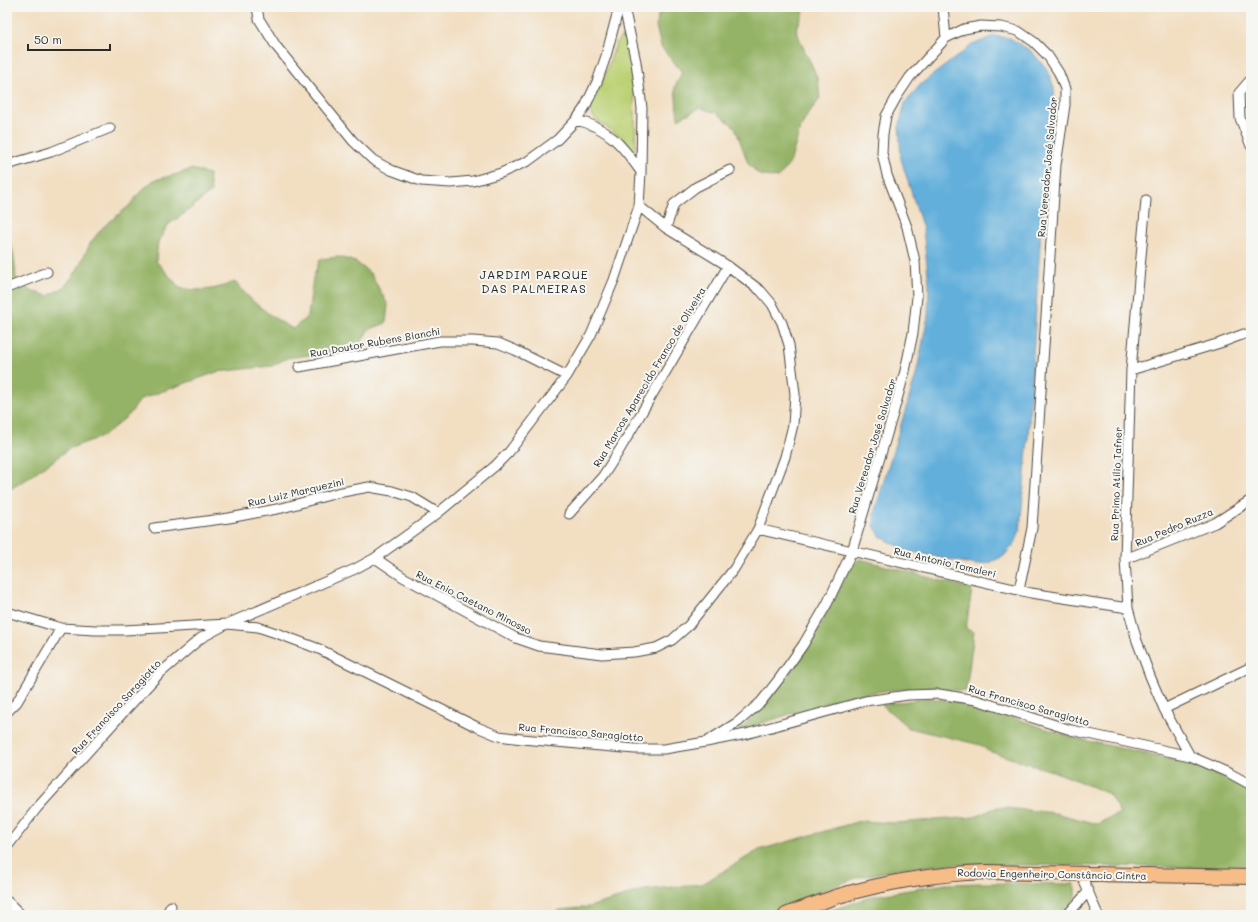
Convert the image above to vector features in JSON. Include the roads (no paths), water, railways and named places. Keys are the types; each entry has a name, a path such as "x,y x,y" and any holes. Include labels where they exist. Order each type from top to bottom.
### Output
{"main road":[{"name":"Rodovia Engenheiro Constâncio Cintra","path":"786,915 849,893 878,885 952,873 986,872 1251,877"}],"street":[{"path":"257,7 259,19 276,46 353,141 373,160 391,170 421,180 451,183 473,181 502,174 528,161 557,140 576,120 597,82 606,56 619,7"},
{"path":"7,612 61,628 95,630 125,630 228,624 330,580 375,558 438,513 495,466 509,452 567,376 591,335 614,280 639,206 642,108 636,62 624,7"},
{"path":"943,7 946,38"},
{"name":"Rua Vereador José Salvador","path":"706,742 738,722 761,702 779,680 803,645 827,604 852,551 905,371 913,332 917,297 915,261 908,227 887,175 882,153 886,116 910,77 946,38 964,29 981,26 1001,27 1018,31 1034,42 1048,56 1059,73 1065,89 1065,105 1056,165 1032,528 1018,590"},
{"path":"1251,79 1239,93 1240,118 1251,146"},
{"path":"576,120 590,123 604,130 627,151 641,172"},
{"path":"7,165 50,152 110,128"},
{"path":"666,228 674,204 696,187 730,170"},
{"name":"Rua Primo Atílio Tafner","path":"1146,200 1131,370 1125,559 1128,608 1147,669 1164,709 1190,756"},
{"name":"Rua Enio Caetano Minosso","path":"375,558 402,577 516,638 539,646 602,654 634,652 656,648 672,640 688,626 734,569 758,529 785,457 793,425 795,394 788,345 772,304 761,291 728,266 666,228 639,206"},
{"name":"Rua Marcos Aparecido Franco de Oliveira","path":"570,514 603,476 619,451 728,266"},
{"path":"7,288 47,272"},
{"path":"1131,370 1220,343 1244,334"},
{"name":"Rua Doutor Rubens Bianchi","path":"299,367 440,341 473,341 498,343 567,376"},
{"name":"Rua Luiz Marquezini","path":"154,528 229,518 282,508 337,493 369,487 392,491 412,497 438,513"},
{"name":"Rua Pedro Ruzza","path":"1125,559 1215,523 1251,500"},
{"name":"Rua Antonio Tomaleri","path":"758,529 1018,590 1128,608"},
{"name":"Rua Francisco Saragiotto","path":"7,846 37,808 158,675 201,638 228,624 258,627 318,649 477,728 499,736 635,749 664,749 746,734 865,700 908,695 939,694 976,700 1071,730 1190,756 1231,774 1251,786"},
{"path":"7,712 17,702 61,628"},
{"path":"1164,709 1251,667"},
{"path":"1081,874 1098,915"},
{"path":"1067,915 1088,892"},
{"path":"7,901 21,915"},
{"path":"166,915 171,906"}],"water":[{"path":"994,36 1010,38 1031,51 1048,70 1054,88 1055,113 1042,212 1028,438 1020,530 1015,543 1004,556 989,563 976,565 908,551 881,537 874,526 874,513 916,375 928,316 929,284 923,229 901,159 899,127 905,103 921,84 972,45"}],"district":[{"name":"JARDIM PARQUE DAS PALMEIRAS","path":"534,281"}]}
